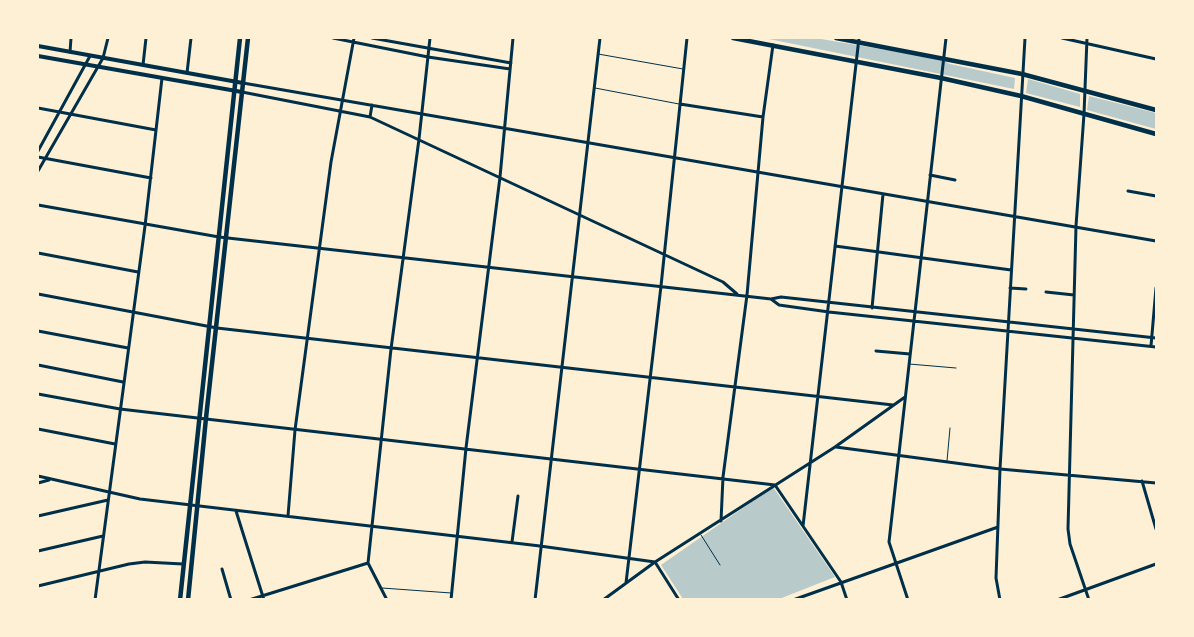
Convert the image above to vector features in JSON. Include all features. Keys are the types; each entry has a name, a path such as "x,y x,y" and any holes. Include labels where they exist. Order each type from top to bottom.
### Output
{"main road":[{"path":"180,600 198,417 240,38"},
{"path":"188,600 248,38"},
{"path":"733,38 941,78 1021,96 1156,134"},
{"path":"836,38 859,40 1022,74 1156,110"}],"street":[{"path":"70,52 71,38"},
{"path":"38,171 102,58 108,38"},
{"path":"143,65 146,38"},
{"path":"187,74 191,38"},
{"path":"333,38 354,40 428,57 510,69"},
{"path":"372,38 511,63"},
{"path":"387,600 368,563 390,348 419,139 430,38"},
{"path":"451,600 466,448 500,177 513,38"},
{"path":"534,599 600,38"},
{"path":"626,583 661,286 687,38"},
{"path":"908,600 889,542 946,38"},
{"path":"1000,600 996,578 1000,469 1025,38"},
{"path":"1062,38 1156,59"},
{"path":"1087,38 1086,91 1076,226 1068,529 1070,544 1089,600"},
{"path":"288,516 295,430 319,248 354,40"},
{"path":"803,527 820,397 859,40"},
{"path":"721,522 723,477 747,295 763,117 773,45"},
{"path":"38,46 187,74 1156,241"},
{"path":"38,56 234,90 370,117 664,254 722,282 737,294"},
{"path":"38,151 90,56"},
{"path":"95,600 138,272 146,226 162,78"},
{"path":"680,104 763,117"},
{"path":"370,117 372,105"},
{"path":"38,108 156,130"},
{"path":"38,157 151,178"},
{"path":"930,175 955,180"},
{"path":"1128,191 1156,196"},
{"path":"872,308 883,194"},
{"path":"38,206 146,226 227,238 1154,338"},
{"path":"835,246 1011,270"},
{"path":"38,253 138,272"},
{"path":"1010,288 1026,289"},
{"path":"1151,346 1154,338 1156,288"},
{"path":"1046,292 1074,294"},
{"path":"38,294 217,328 893,405"},
{"path":"771,298 779,304 829,312 1156,347"},
{"path":"38,330 128,348"},
{"path":"876,350 910,354"},
{"path":"38,365 123,382"},
{"path":"38,394 120,409 723,477 775,485 841,582 847,600"},
{"path":"603,600 656,562 701,535 835,447 905,397"},
{"path":"38,429 115,444"},
{"path":"835,447 1000,469 1156,483"},
{"path":"38,476 109,494 372,528 512,542 656,562"},
{"path":"38,483 52,480"},
{"path":"1142,481 1156,529"},
{"path":"512,542 518,496"},
{"path":"38,516 108,500"},
{"path":"236,511 264,600"},
{"path":"793,600 998,527"},
{"path":"38,551 103,536"},
{"path":"38,586 145,562 183,564"},
{"path":"656,562 679,600"},
{"path":"249,600 368,563"},
{"path":"1057,600 1156,564"},
{"path":"222,568 231,600"}],"lane":[{"path":"598,54 684,69"},
{"path":"594,88 680,104"},
{"path":"909,364 956,368"},
{"path":"947,462 950,428"},
{"path":"701,535 720,565"},
{"path":"380,588 451,593"}],"shaded area":[{"path":"764,38 815,38 940,59 950,64 1015,78 1014,89"},
{"path":"1028,79 1080,94 1080,107 1026,93"},
{"path":"1089,96 1156,113 1156,129 1087,110"},
{"path":"773,487 835,577 779,599 683,599 661,565"}]}
